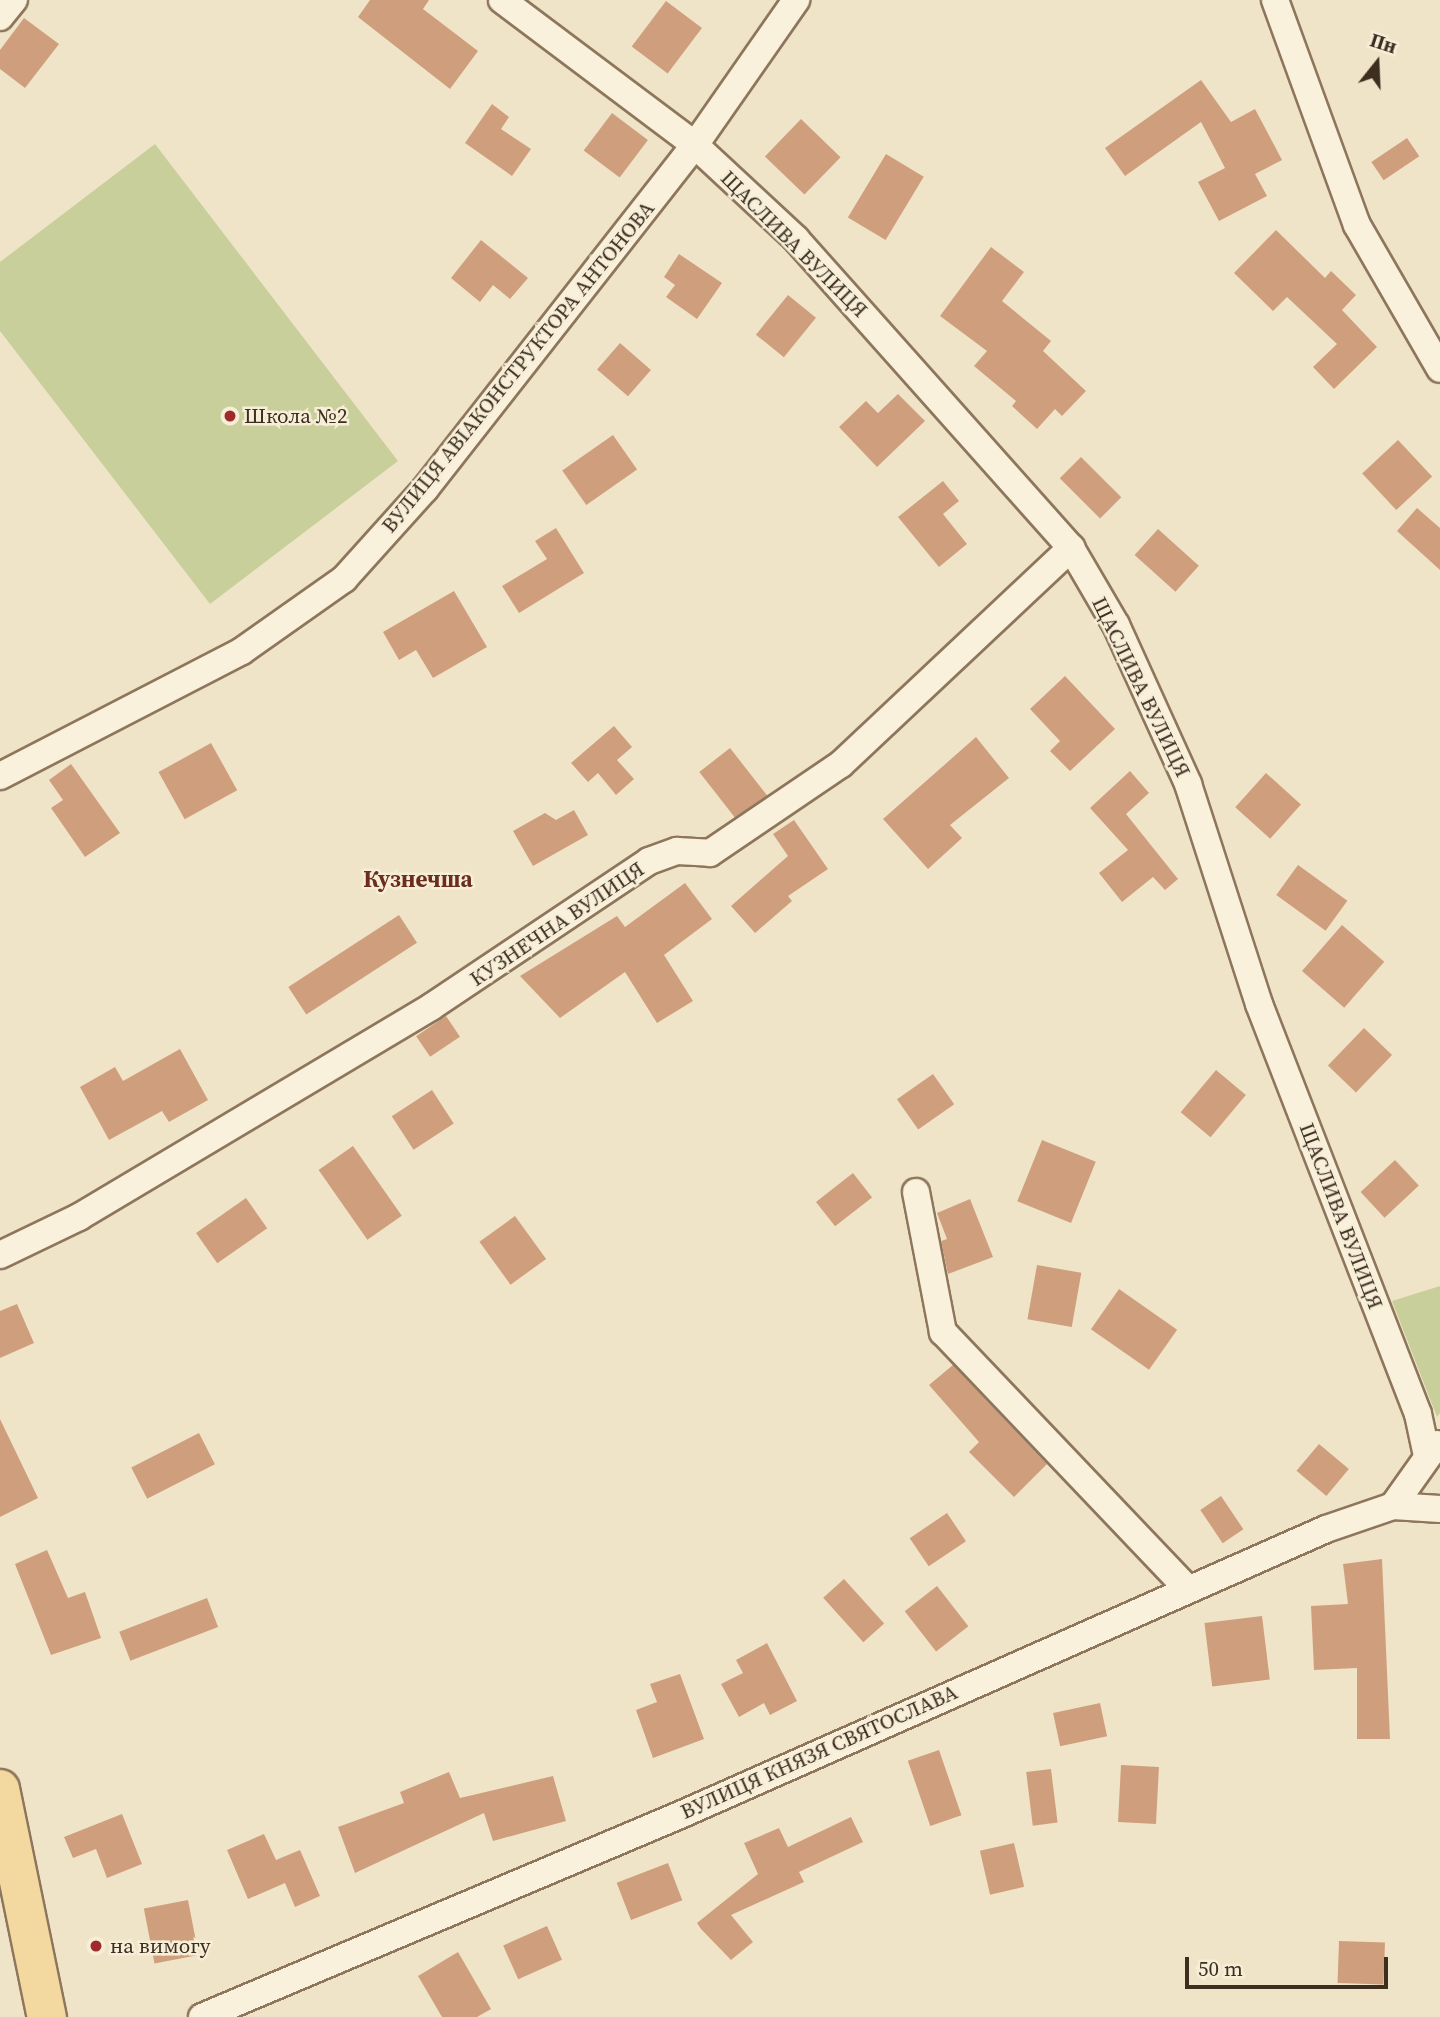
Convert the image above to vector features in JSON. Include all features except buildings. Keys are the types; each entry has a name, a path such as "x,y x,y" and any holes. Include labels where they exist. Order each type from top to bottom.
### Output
{"main road":[{"path":"0,1789 47,2017"}],"street":[{"path":"0,17 14,0"},
{"name":"ЩАСЛИВА ВУЛИЦЯ","path":"502,0 695,145 796,239 1071,548 1116,625 1188,784 1259,1004 1434,1448"},
{"name":"ВУЛИЦЯ АВІАКОНСТРУКТОРА АНТОНОВА","path":"0,776 242,651 344,579 425,489 695,145 796,0"},
{"path":"1275,0 1357,225 1440,369"},
{"name":"КУЗНЕЧНА ВУЛИЦЯ","path":"0,1255 79,1217 431,1007 649,862 677,850 710,853 841,765 1071,548"},
{"path":"916,1192 943,1332 1187,1588"},
{"path":"1393,1506 1434,1448"},
{"name":"ВУЛИЦЯ КНЯЗЯ СВЯТОСЛАВА","path":"202,2017 680,1815 1187,1588 1393,1506 1440,1509"}],"green space":[{"path":"155,144 398,461 210,604 0,331 0,262"},
{"path":"1440,1286 1440,1413 1437,1417 1392,1301"}],"place":[{"name":"Школа №2","path":"230,416"},
{"name":"на вимогу","path":"96,1946"}],"district":[{"name":"Кузнечша","path":"418,879"}]}
